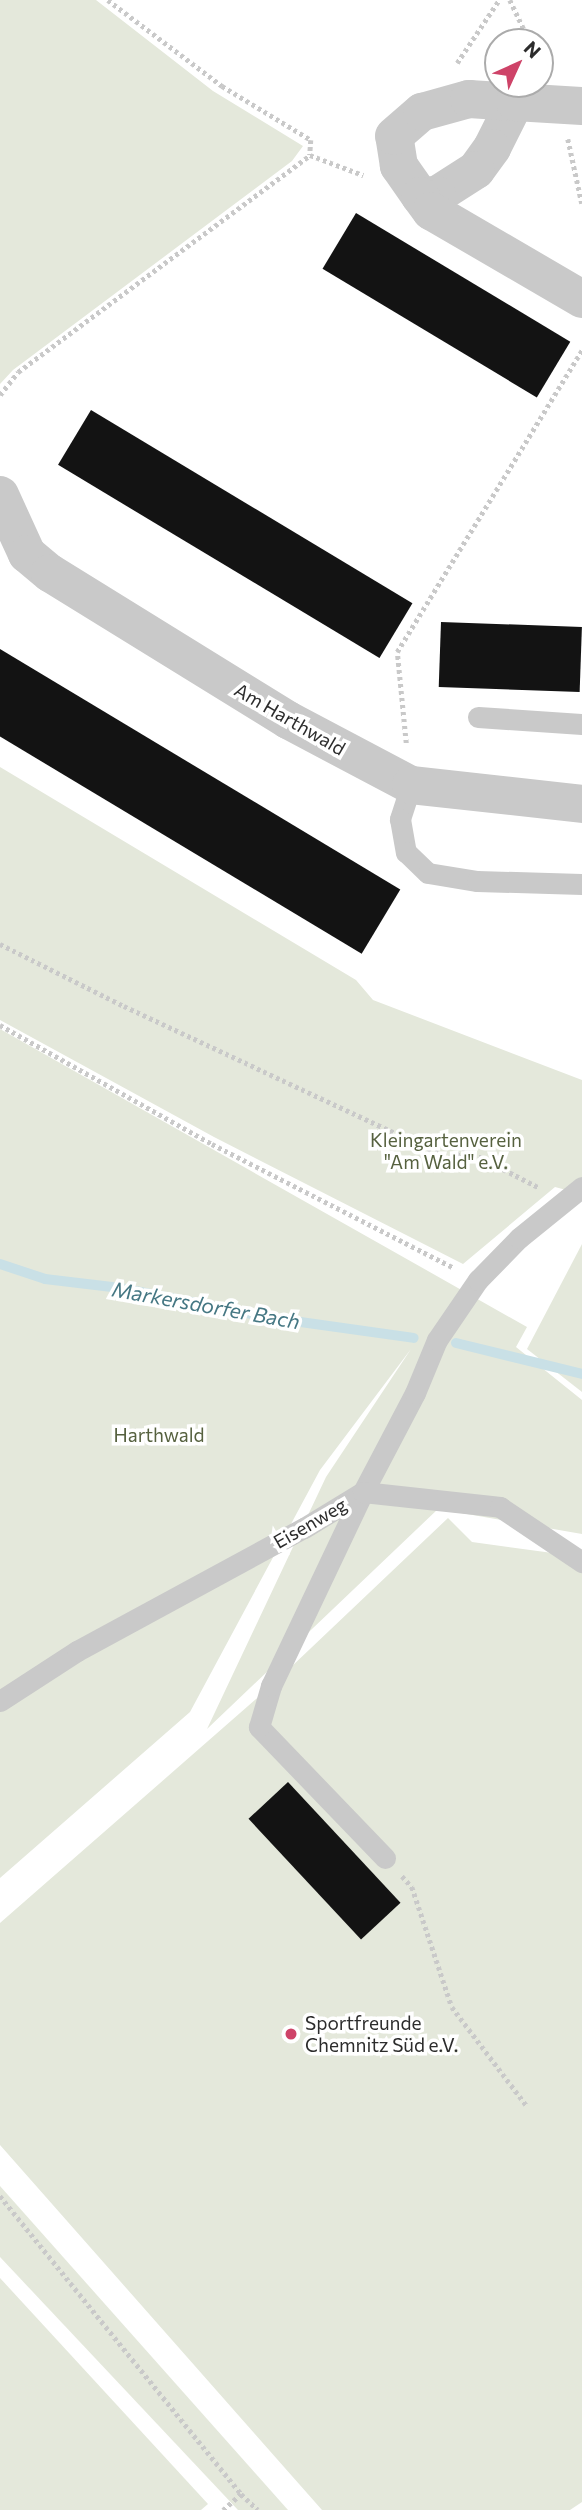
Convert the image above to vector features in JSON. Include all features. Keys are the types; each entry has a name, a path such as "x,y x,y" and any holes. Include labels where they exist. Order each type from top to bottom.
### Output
{"street":[{"path":"571,105 469,99 422,112 394,135 398,166 431,211 582,299"},
{"path":"420,196 437,195 476,170 492,148 515,102"},
{"name":"Am Harthwald","path":"0,495 13,556 50,573 288,720 411,785 582,804"}],"lane":[{"path":"478,717 582,724"},
{"path":"411,785 400,819 406,852 428,873 477,881 582,884"},
{"name":"Eisenweg","path":"0,1701 77,1651 304,1528 362,1492 415,1393 437,1340 478,1280 519,1238 582,1187"},
{"path":"385,1858 259,1727 271,1686 362,1492 500,1507 582,1562"}],"path":[{"path":"0,395 18,372 310,155 311,141 222,86 108,0"},
{"path":"454,66 499,0"},
{"path":"510,0 523,28"},
{"path":"571,105 582,204"},
{"path":"310,155 420,196"},
{"path":"411,785 397,652 582,351"},
{"path":"0,944 124,1006 451,1159 466,1150 565,1201"},
{"path":"0,1025 212,1144 478,1280"},
{"path":"385,1858 412,1887 452,2007 527,2106"},
{"path":"0,2196 241,2494 258,2510"},
{"path":"223,2510 241,2494"}],"green space":[{"path":"0,0 96,0 213,91 303,146 292,161 13,370 0,384"},
{"name":"Kleingartenverein \"Am Wald\" e.V.","path":"0,767 356,980 373,1000 582,1080 582,1179 570,1191 555,1187 463,1264 214,1137 0,1020"},
{"name":"Harthwald","path":"0,1029 527,1327 516,1347 582,1400 582,1534 438,1509 207,1729 326,1477 411,1349 320,1470 190,1712 0,1878"},
{"path":"582,1244 582,1392 527,1349"},
{"name":"Sportfreunde Chemnitz Süd e.V.","path":"448,1518 472,1542 582,1557 582,2502 570,2510 322,2510 0,2145 0,1923 271,1686"},
{"path":"0,2186 288,2510 238,2510 0,2257"},
{"path":"0,2278 208,2504 201,2510 0,2510"}],"building":[{"path":"356,213 570,342 537,397 323,269"},
{"path":"91,410 412,603 379,658 58,465"},
{"path":"441,622 582,627 580,692 439,687"},
{"path":"0,649 400,890 362,954 0,736"},
{"path":"288,1782 401,1903 361,1940 249,1819"}],"waterway":[{"name":"Markersdorfer Bach","path":"0,1264 45,1279 120,1288 272,1318 414,1338"},
{"name":"Markersdorfer Bach","path":"456,1343 582,1374"}],"place":[{"name":"Sportfreunde Chemnitz Süd e.V.","path":"291,2034"}]}
